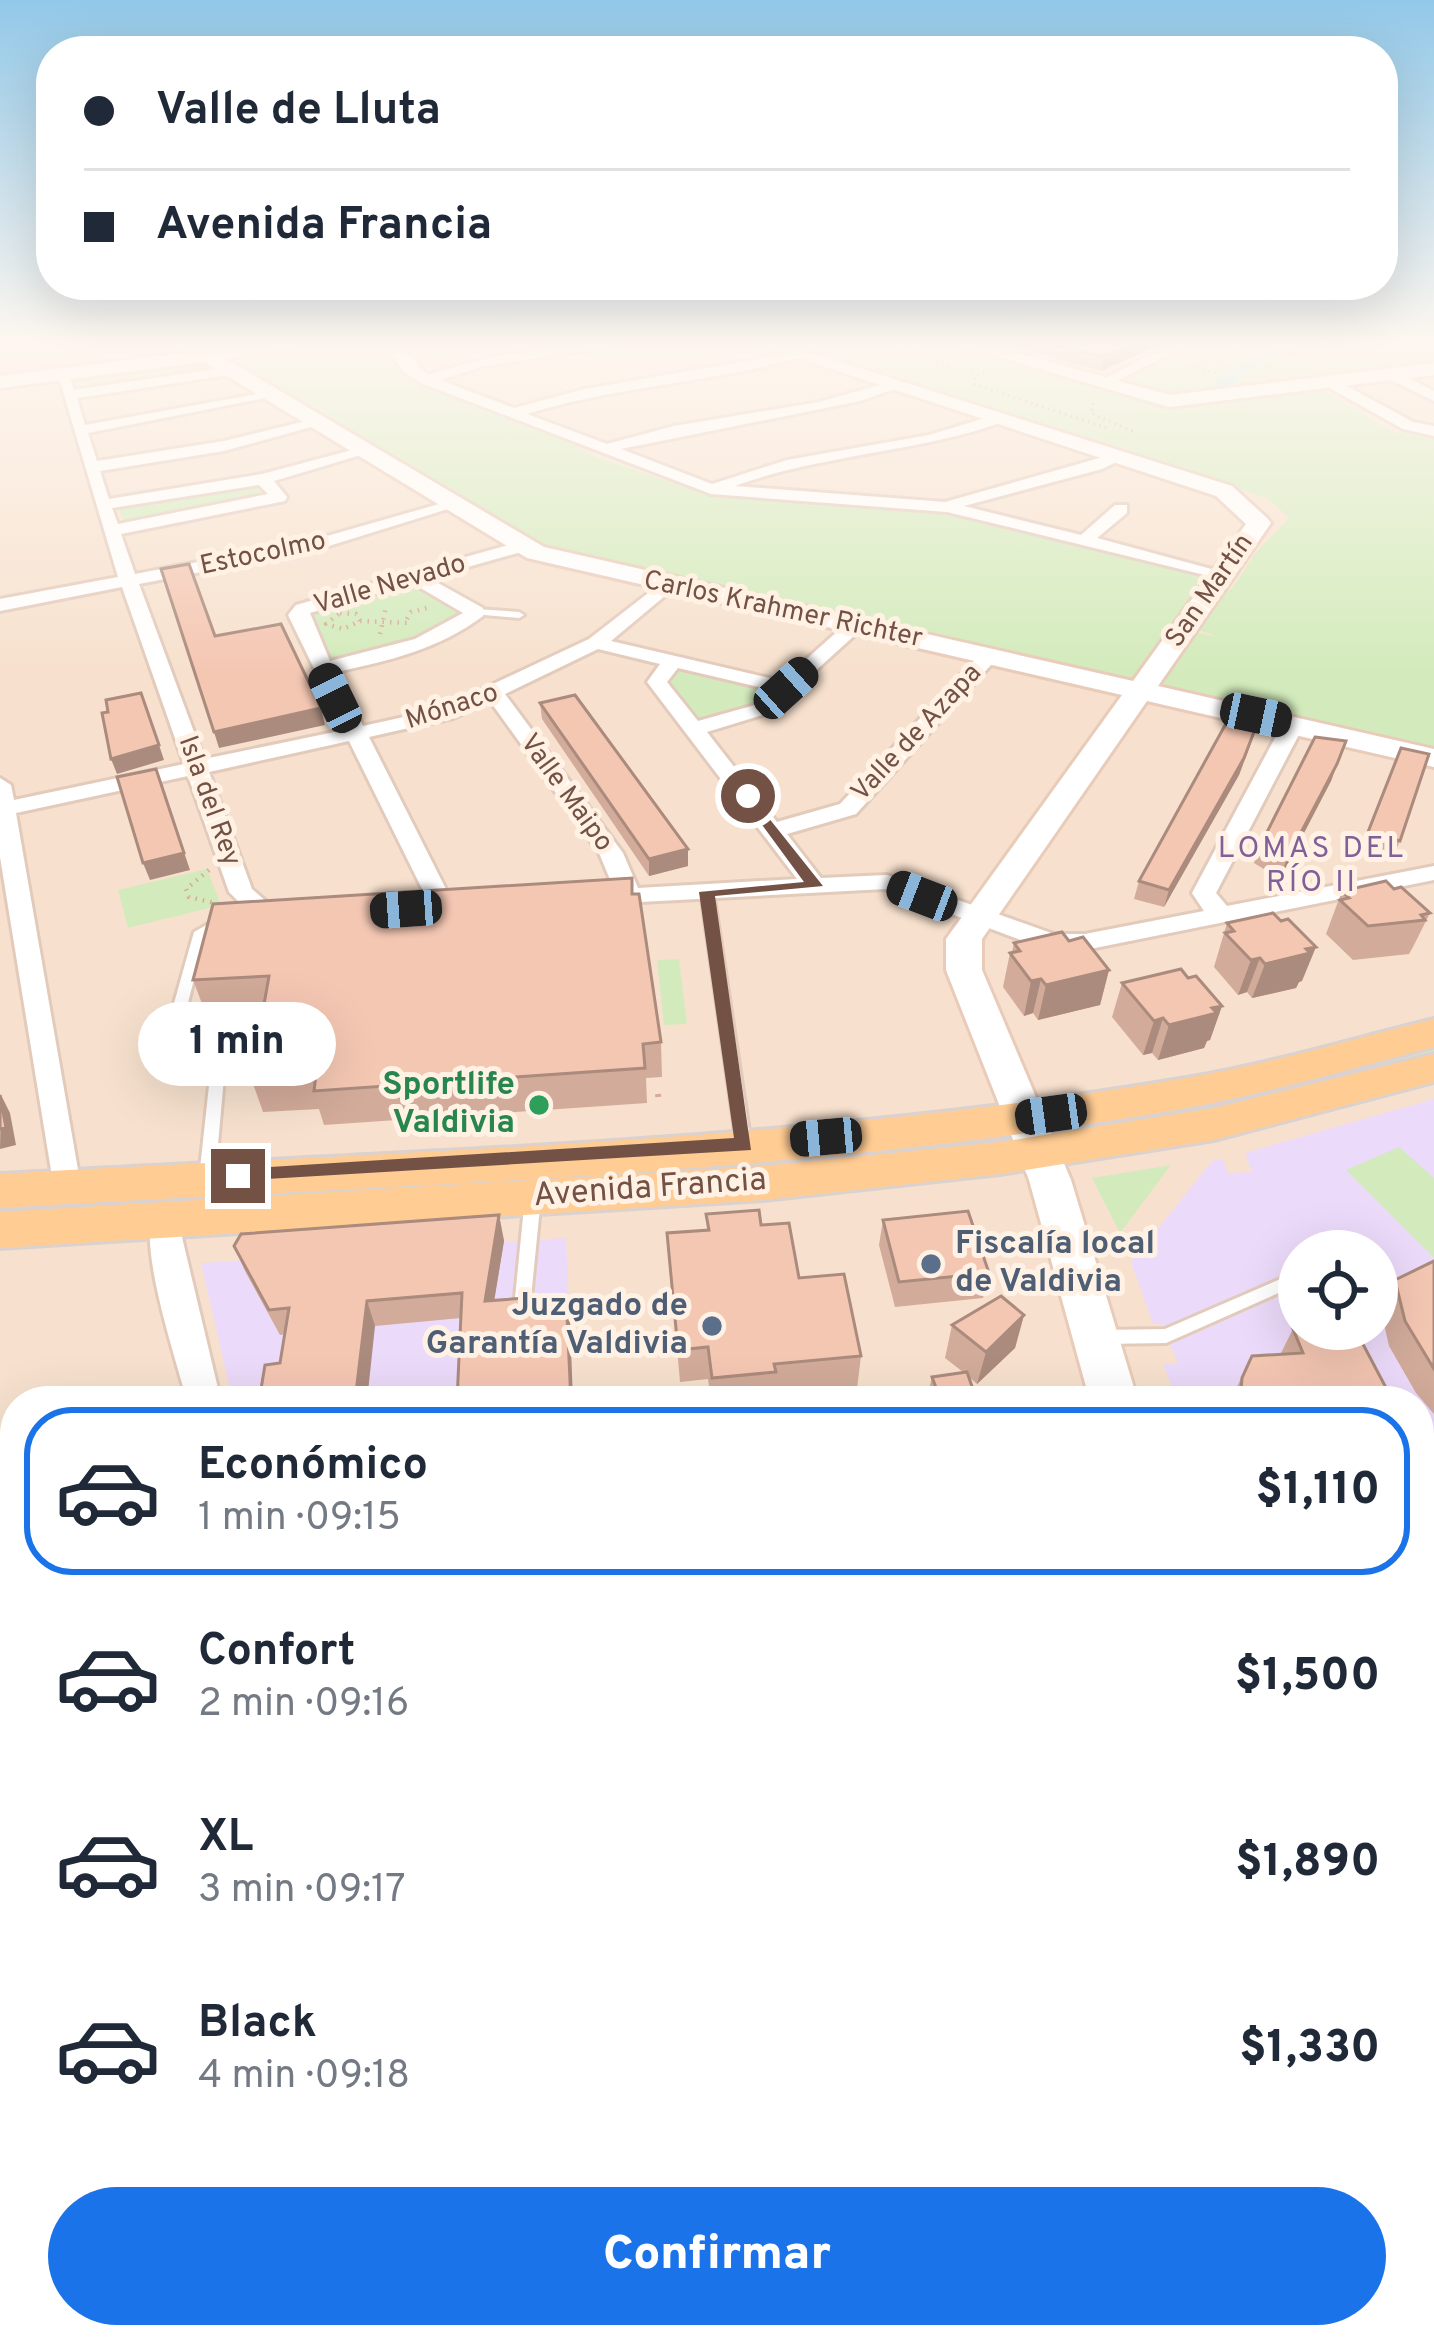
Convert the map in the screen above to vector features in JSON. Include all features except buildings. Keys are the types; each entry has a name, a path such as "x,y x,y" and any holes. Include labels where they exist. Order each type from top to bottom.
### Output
{"main road":[{"name":"Avenida Francia","path":"0,1191 66,1187 532,1197 764,1183 1033,1135 1434,1033"},
{"name":"Avenida Francia","path":"0,1230 165,1220 227,1190 744,1145 1214,1124 1434,1068"}],"street":[{"name":"Isla del Rey","path":"88,453 111,531 241,892 251,904 283,916 318,915"},
{"path":"92,467 183,453"},
{"path":"103,505 263,479 361,453"},
{"name":"Carlos Krahmer Richter","path":"364,453 522,546 665,586 856,625 1434,758"},
{"path":"607,453 711,489 947,507 1221,574"},
{"path":"711,489 764,467 854,453"},
{"path":"947,507 981,492 1077,476 1111,453"},
{"name":"San Martín","path":"1109,1386 1033,1135 964,970 964,939 1259,523 1224,491 1129,453"},
{"path":"111,531 279,497 263,479"},
{"name":"Estocolmo","path":"0,605 316,545 452,505"},
{"path":"1084,541 1120,509"},
{"name":"Valle Nevado","path":"444,907 352,734 297,615 303,609 419,580 522,546"},
{"path":"321,669 398,652 457,628 476,612 419,580"},
{"name":"Mónaco","path":"1,802 197,767 446,714 496,695 596,643 665,586"},
{"path":"696,728 762,709 856,625"},
{"path":"596,643 786,688"},
{"name":"Valle de Azapa","path":"774,830 848,809 990,655"},
{"path":"672,662 657,682 815,886"},
{"name":"Valle Maipo","path":"496,695 611,853 629,895"},
{"path":"1222,917 1204,892 1294,723"},
{"path":"1,802 66,1187"},
{"path":"583,898 887,882 1051,942 1085,943 1434,873"},
{"path":"165,1220 167,1253 200,1386"}],"lane":[{"path":"476,612 494,609 519,615"},
{"path":"706,892 744,1145"},
{"path":"227,1190 218,1066 178,1014 200,932 251,904"},
{"path":"523,1298 532,1197"},
{"path":"1094,1337 1166,1336 1278,1286"}],"path":[{"path":"321,669 338,653 373,641 388,605 413,593 419,580"},
{"path":"360,621 407,619"},
{"path":"211,869 186,889 189,897 224,905"},
{"path":"658,1094 659,1106"}],"shaded area":[{"path":"0,453 1434,453 1434,1386 0,1386"},
{"path":"1434,1099 1434,1386 1171,1386 1163,1364 1178,1363 1161,1324 1153,1324 1131,1262 1213,1160 1223,1160 1228,1173 1252,1172 1245,1153"},
{"path":"566,1238 572,1386 230,1386 201,1263"}],"green space":[{"path":"378,453 588,453 711,496 951,512 1201,575 1196,584 1231,590 1257,551 1289,518 1267,498 1121,453 1434,453 1434,749 1168,687 1160,679 1195,633 1217,636 1180,624 1136,680 1127,681 539,550"},
{"path":"264,484 272,495 125,525 117,505"},
{"path":"424,586 462,611 461,617 400,648 325,661 304,618 315,610"},
{"path":"683,668 768,687 773,693 736,715 694,719 663,681 670,670"},
{"path":"207,869 221,905 128,928 118,890"},
{"path":"679,959 687,1024 664,1025 657,960"},
{"path":"1434,1044 1434,1056 1098,1131 1095,1127 1179,1111 1204,1098"},
{"path":"992,1131 1000,1141 822,1165 286,1199 287,1186"},
{"path":"1399,1147 1434,1178 1434,1258 1346,1170"},
{"path":"1171,1165 1120,1233 1092,1178"}],"place":[{"name":"Sportlife Valdivia","path":"539,1105"},
{"name":"Fiscalía local de Valdivia","path":"931,1264"},
{"name":"Juzgado de Garantía Valdivia","path":"712,1326"}],"district":[{"name":"LOMAS DEL RÍO II","path":"1312,866"}],"route":[{"path":"238,1176 744,1145 706,892 815,886 748,796"}]}
